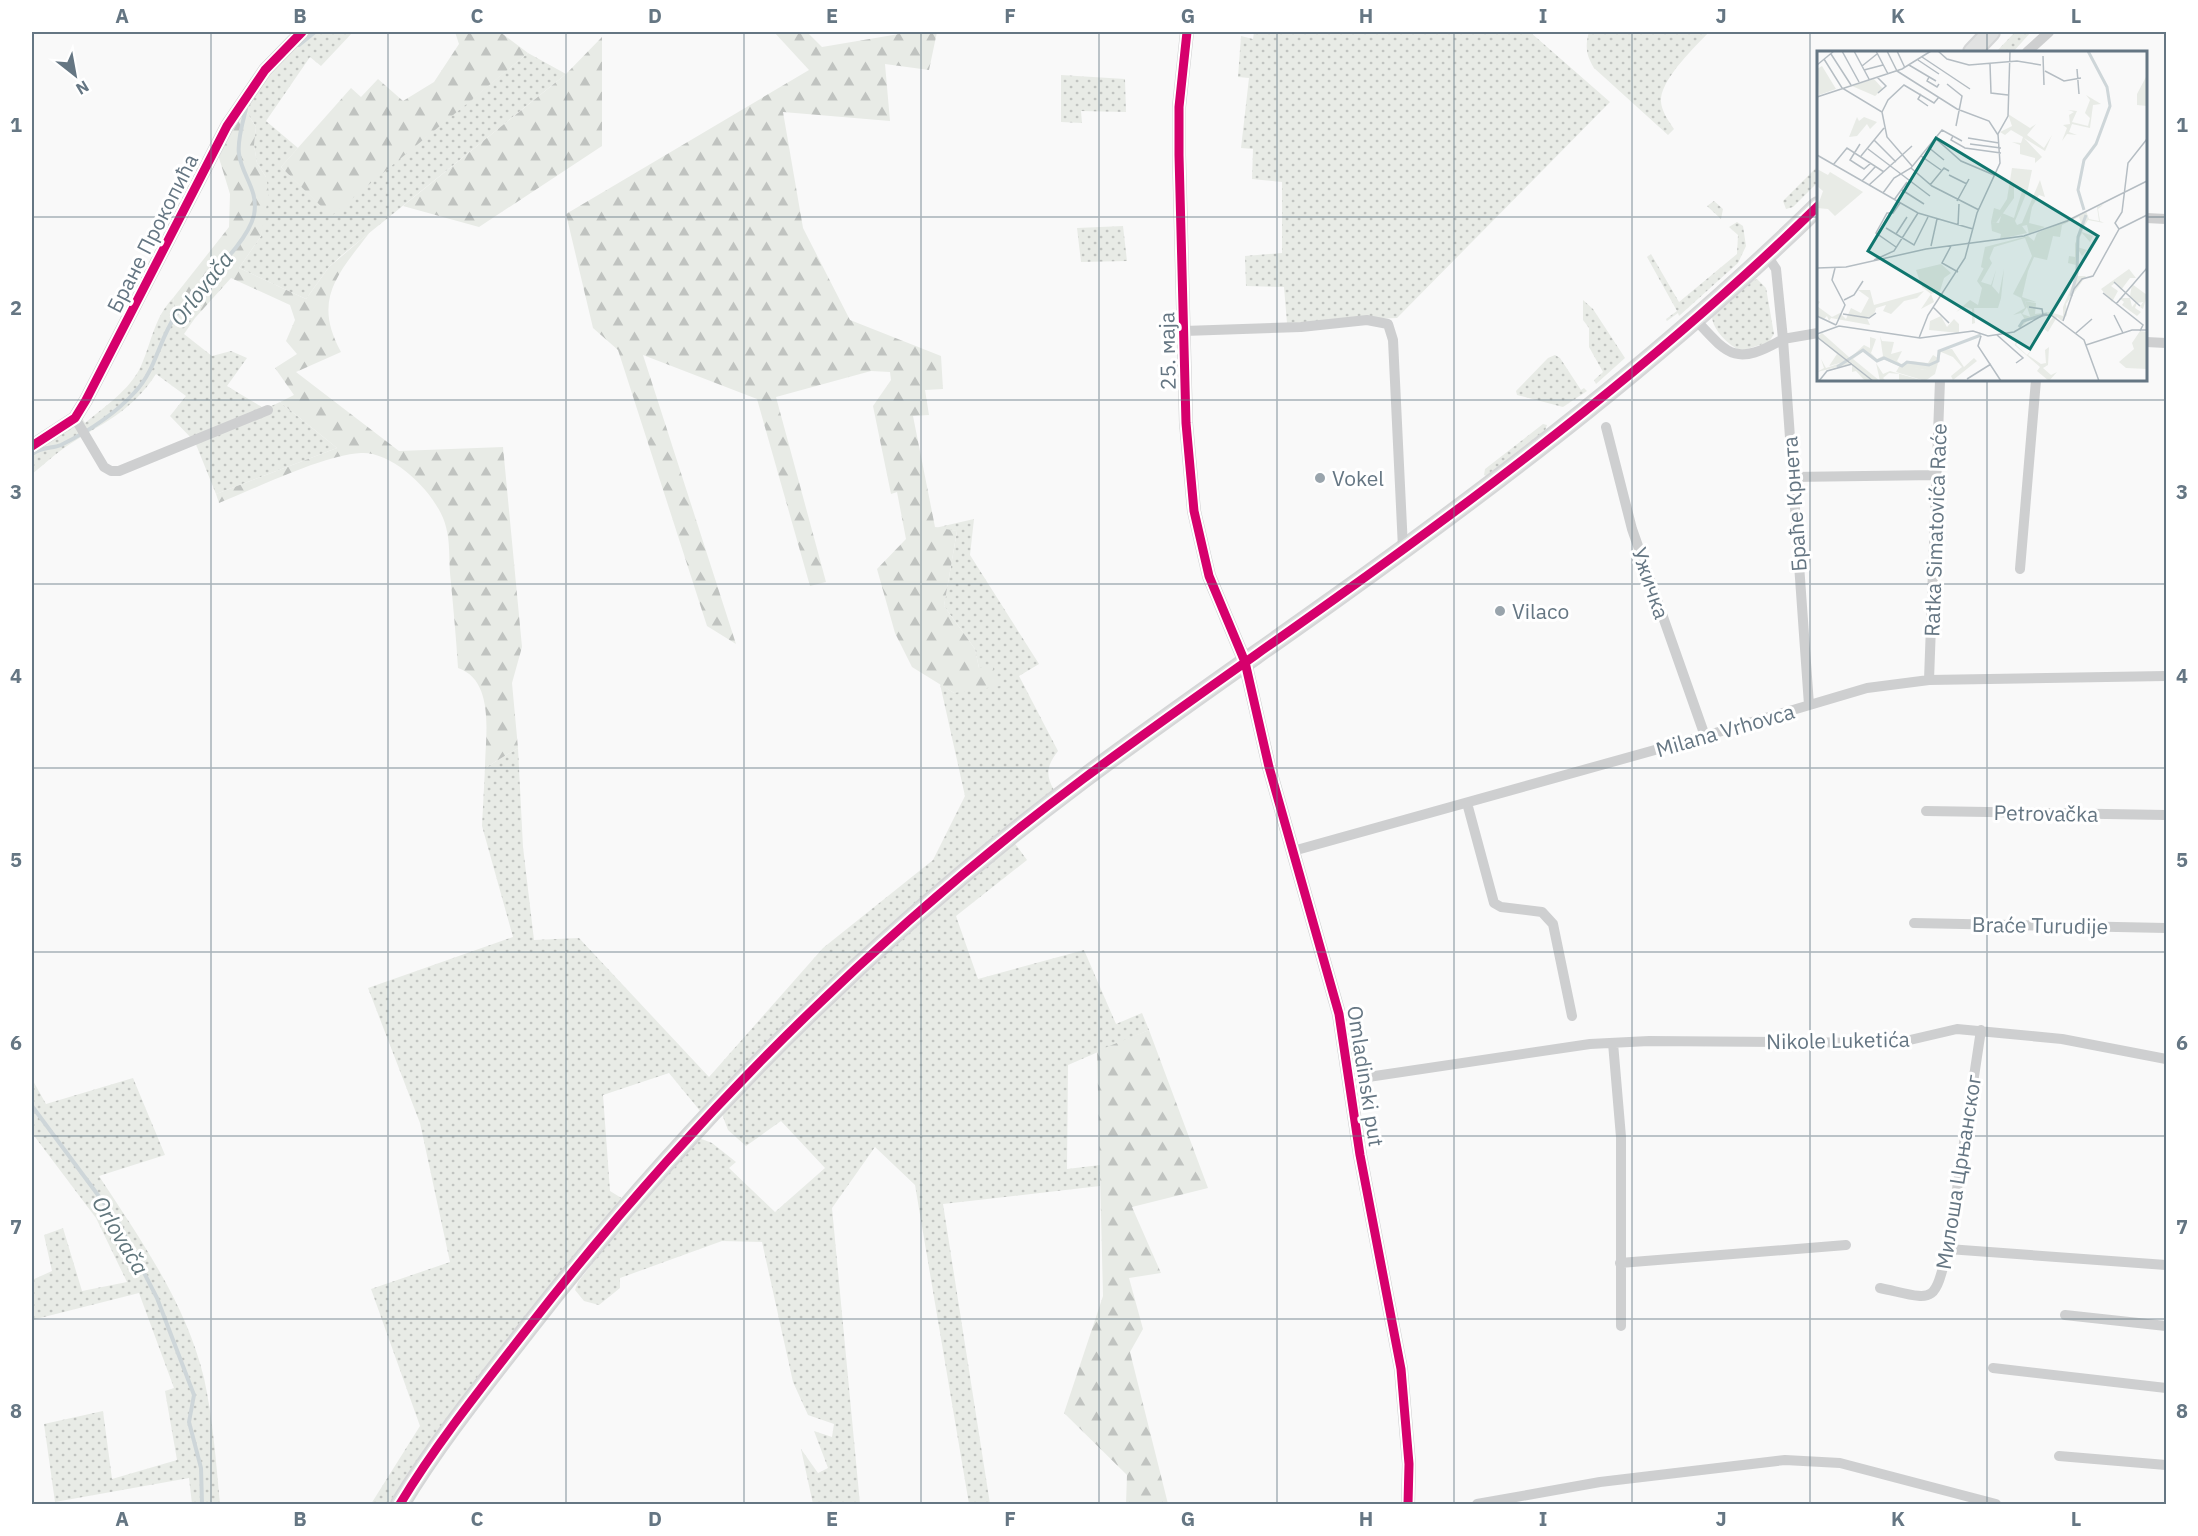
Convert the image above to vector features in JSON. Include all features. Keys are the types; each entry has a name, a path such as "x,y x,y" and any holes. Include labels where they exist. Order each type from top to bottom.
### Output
{"main road":[{"path":"1973,51 1991,32"},
{"path":"400,1504 488,1381 575,1268 737,1085 844,982 997,846 1083,779 1404,548 1571,422 1694,318 1817,207"}],"street":[{"name":"Бране Прокопића","path":"32,446 78,424 226,126 265,70 302,32"},
{"name":"25. маја","path":"1187,32 1179,107 1179,155 1186,423 1194,511 1209,576 1245,662"},
{"path":"2028,51 2049,32"},
{"path":"2147,218 2166,219"},
{"name":"Браће Крнета","path":"1766,254 1776,269 1783,339 1809,705"},
{"path":"1694,318 1728,352 1739,356 1761,352 1783,339 1817,333"},
{"name":"25. маја","path":"1184,331 1301,327 1368,320 1388,324 1393,340 1404,548"},
{"path":"2147,342 2166,343"},
{"name":"Ratka Simatovića Raće","path":"1929,680 1940,381"},
{"path":"2020,569 2036,381"},
{"path":"78,424 90,447 104,466 111,471 119,471 268,410"},
{"name":"Ужичка","path":"1606,427 1632,529 1705,736"},
{"path":"1792,477 1937,475"},
{"name":"Omladinski put","path":"1245,662 1269,767 1335,993 1344,1036 1348,1080 1401,1369 1409,1464 1408,1504"},
{"name":"Milana Vrhovca","path":"1293,850 1705,736 1867,688 1929,680 2166,676"},
{"path":"1467,803 1494,903 1501,907 1542,912 1553,924 1572,1016"},
{"name":"Petrovačka","path":"1926,812 2166,815"},
{"name":"Braće Turudije","path":"1914,923 2166,928"},
{"name":"Nikole Luketića","path":"1348,1080 1613,1043 1649,1041 1897,1043 1957,1029 2062,1039 2166,1059"},
{"name":"Милоша Црњанског","path":"1880,1288 1918,1296 1935,1292 1948,1249 1981,1030"},
{"path":"1613,1043 1621,1137 1622,1326"},
{"path":"1620,1263 1846,1245"},
{"path":"1948,1249 2166,1265"},
{"path":"2065,1315 2166,1326"},
{"path":"1993,1368 2166,1388"},
{"path":"2059,1456 2166,1465"},
{"path":"1477,1504 1600,1482 1785,1460 1811,1460 1840,1463 1996,1504"}],"green space":[{"path":"301,32 353,32 321,66 310,57 266,121 298,148 281,167 331,215 528,53 566,74 342,255 329,267 306,299 239,268 261,236 266,177 257,163 254,145 256,127 241,103"},
{"path":"455,32 500,32 528,53 331,216 281,167 351,88 361,97 378,79 403,101 434,82 459,44"},
{"path":"774,32 807,32 822,47 900,32 937,32 929,70 885,64 890,121 783,112 803,228 850,320 941,356 943,389 925,390 929,415 913,416 935,527 957,531 944,606 975,649 979,668 992,666 1000,686 954,693 912,667 895,633 877,569 906,539 897,492 891,494 873,406 891,380 890,372 871,371 776,397 826,582 810,586 757,399 643,355 736,644 707,626 618,350 593,328 566,214 809,70"},
{"path":"1254,32 1530,32 1610,102 1397,318 1287,323 1284,287 1246,286 1245,256 1282,253 1282,182 1252,179 1253,149 1241,148 1249,78 1238,77 1241,36 1253,39"},
{"path":"1589,32 1709,32 1681,62 1663,89 1662,106 1674,129 1668,135 1594,68 1587,50"},
{"path":"2015,32 2031,32 2014,51 1997,51"},
{"path":"602,37 602,146 479,227 403,206 566,74"},
{"path":"1061,75 1125,79 1126,112 1081,111 1082,123 1061,122"},
{"path":"241,103 256,127 254,145 257,163 266,177 269,193 261,236 239,268 306,299 329,267 370,232 339,274 329,302 329,317 341,352 296,372 399,451 503,447 522,647 512,683 518,748 485,768 486,712 483,697 478,685 470,675 458,668 446,527 442,515 425,489 401,467 387,459 374,454 361,453 309,466 219,503 216,494 337,448 280,402 294,395 275,368 297,354 286,341 295,320 290,305 231,278 195,318 177,319 173,298 229,227 230,194 219,158 223,133"},
{"path":"1817,167 1817,183 1793,207 1786,209 1783,201"},
{"path":"1714,201 1723,209 1721,219 1707,206"},
{"path":"1737,222 1743,226 1746,246 1738,263 1679,316 1678,313 1667,321 1666,319 1677,311 1647,257 1651,254 1679,302 1737,254 1738,235 1729,227"},
{"path":"1123,226 1127,261 1081,262 1077,228"},
{"path":"1757,279 1766,288 1774,334 1769,342 1741,351 1722,337 1715,327 1712,316 1748,283"},
{"path":"173,298 177,318 195,318 184,334 212,356 231,351 247,358 227,386 265,409 280,402 337,448 216,494 195,442 170,416 186,396 156,374 136,399 125,408 64,448 32,474 32,446 79,412 85,423 116,398 130,383 141,366 162,314"},
{"path":"1583,300 1593,309 1625,358 1596,384 1594,380 1603,372 1589,347 1589,328 1583,320"},
{"path":"1555,355 1560,358 1581,390 1584,388 1587,391 1563,407 1517,395 1516,391 1548,358"},
{"path":"1543,424 1547,425 1545,431 1487,476 1484,475 1485,469"},
{"path":"974,519 970,555 1039,664 1019,676 1058,751 1051,761 1048,775 1054,790 966,862 857,959 701,1112 669,1073 603,1095 610,1191 623,1199 472,1386 416,1464 391,1504 371,1504 420,1426 371,1289 450,1262 420,1123 368,988 513,937 482,826 485,768 518,748 523,847 534,940 579,938 709,1077 823,948 933,860 965,796 940,684 954,693 979,668 975,649 944,606 957,531 935,528"},
{"path":"1013,841 1027,860 956,916 978,979 1084,950 1116,1024 1142,1013 1149,1030 1068,1065 1067,1169 1100,1165 1100,1186 943,1204 990,1504 969,1504 915,1185 875,1147 832,1208 860,1504 813,1504 801,1449 818,1473 828,1468 814,1431 832,1437 834,1424 808,1415 793,1382 762,1242 722,1241 620,1278 620,1288 599,1305 584,1301 575,1290 578,1282 625,1221 699,1138 712,1143 736,1162 729,1168 775,1212 825,1168 781,1121 746,1146 728,1130 722,1114 828,1008"},
{"path":"1149,1030 1208,1188 1132,1207 1161,1273 1129,1278 1143,1329 1130,1352 1168,1504 1126,1504 1127,1475 1064,1413 1103,1296 1097,1051"},
{"path":"133,1078 165,1155 99,1176 160,1272 186,1324 196,1350 210,1409 220,1504 192,1504 189,1478 55,1502 44,1424 103,1411 112,1479 177,1460 165,1391 174,1388 139,1293 32,1320 32,1280 52,1271 44,1235 63,1228 82,1291 127,1282 96,1218 32,1133 32,1079 46,1104"}],"waterway":[{"path":"299,45 315,32"},
{"name":"Orlovača","path":"32,454 61,445 101,422 135,392 148,374 176,315 231,253 249,228 254,215 254,198 239,154 246,109"},
{"name":"Orlovača","path":"32,1106 118,1222 157,1298 194,1395 189,1422 201,1468 202,1504"}],"cycle path":[{"path":"32,446 75,418 227,126 265,70 302,32"},
{"path":"1187,32 1179,107 1179,155 1186,423 1194,511 1209,576 1245,662 1269,767 1339,1014 1360,1155 1401,1369 1409,1464 1408,1504"},
{"path":"400,1504 430,1457 463,1412 592,1248 721,1103 859,966 1006,839 1083,779 1399,553 1584,411 1704,312 1817,207"}],"place":[{"name":"Vokel","path":"1320,478"},
{"name":"Vilaco","path":"1500,611"}]}
